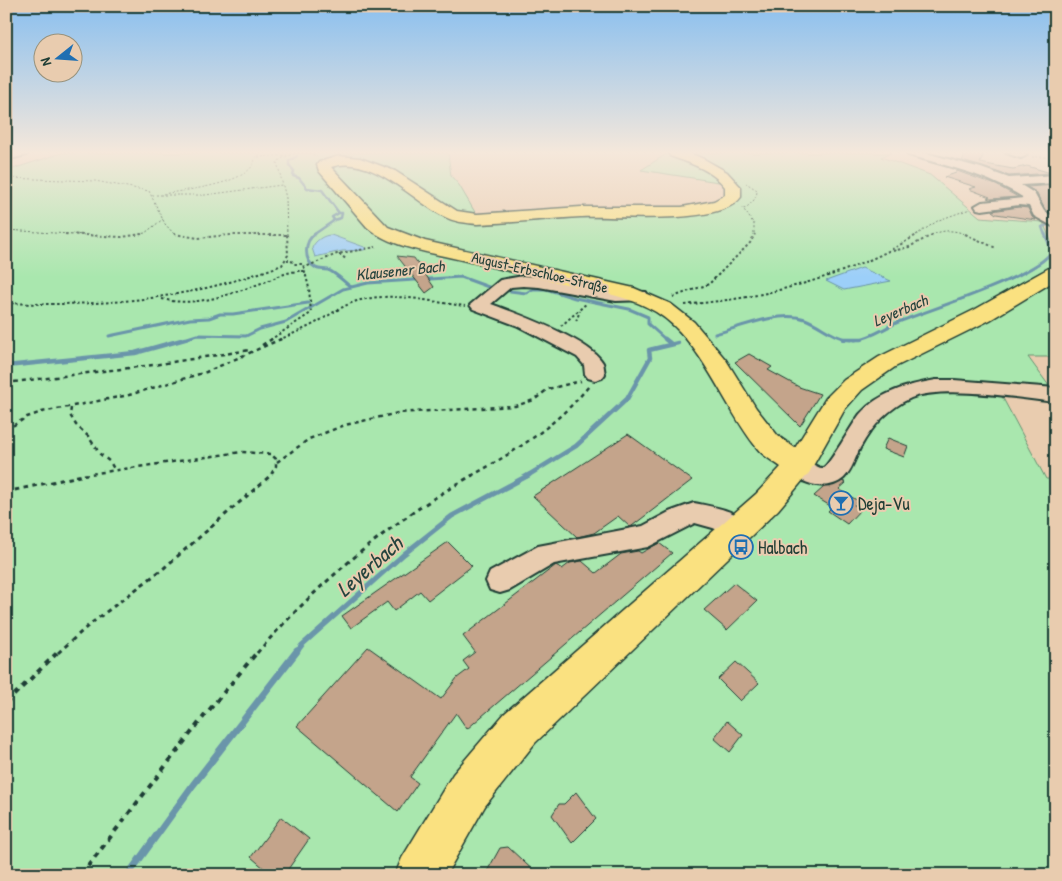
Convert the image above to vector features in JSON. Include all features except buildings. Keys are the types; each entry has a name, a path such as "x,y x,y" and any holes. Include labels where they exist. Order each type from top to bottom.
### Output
{"main road":[{"name":"August-Erbschloe-Straße","path":"347,194 373,223 392,236 421,246 562,277 640,296 671,306 718,365 746,413 768,443 799,466"},
{"name":"August-Erbschloe-Straße","path":"420,194 443,209 464,218 494,219 588,212 681,212 715,206 729,200"},
{"path":"729,200 733,198 733,194"},
{"path":"419,875 469,790 520,728 767,502 799,466 835,404 853,385 869,372 982,315 1056,272"}],"street":[{"path":"1027,194 1040,212 1053,222"},
{"path":"982,206 1020,201 1034,203"},
{"path":"594,377 594,364 584,353 524,322 491,295 512,282 539,282 616,296 640,296"},
{"path":"799,466 819,477 832,475 838,469 858,432 887,403 907,392 938,386 1003,389 1056,395"},
{"path":"500,581 548,554 648,536 678,519 694,513 720,519 738,529"}],"path":[{"path":"157,195 161,194"},
{"path":"213,194 152,195 163,219 175,235 198,238 230,235 286,235"},
{"path":"6,303 111,304 161,299 187,294 258,274 282,265 287,260 288,255 285,194"},
{"path":"729,200 737,202 753,221 756,234 753,240 732,259 710,284 674,296 671,306 734,300 775,292 839,272 891,251 939,220 982,206"},
{"path":"6,230 63,234 98,234 122,237 145,233 163,219"},
{"path":"891,251 908,249 941,230 952,230 996,248"},
{"path":"303,268 315,265 325,258 339,254 365,251 376,247"},
{"path":"339,254 346,259"},
{"path":"6,383 152,365 258,348 311,312 309,288 303,264 294,264 291,260 287,260"},
{"path":"161,299 190,302 301,270 306,272"},
{"path":"6,430 27,417 157,388 206,372 312,325 342,307 371,298 407,297 440,304 491,295"},
{"path":"549,335 588,303"},
{"path":"576,321 580,311"},
{"path":"6,703 35,673 89,626 164,568 259,486 272,474 276,462 310,439 345,425 398,413 515,406 534,400 548,389 594,377"},
{"path":"81,875 221,694 274,632 302,604 383,535 420,507 512,454 547,430 578,401 594,377"},
{"path":"71,408 70,416 76,425 88,436 100,454 110,462 114,470"},
{"path":"6,492 45,482 114,470 241,452 271,454 276,462"}],"green space":[{"path":"6,194 464,194 476,214 704,206 728,194 953,194 980,217 1043,222 1053,246 1056,264 1056,357 1028,357 1052,390 997,387 1046,479 1056,479 1056,875 6,875"}],"water":[{"path":"331,235 367,248 315,257 313,245 322,237"},
{"path":"862,268 891,281 844,290 826,281"}],"waterway":[{"path":"325,194 339,213"},
{"path":"334,220 332,217 339,213"},
{"path":"334,220 341,218 342,213 339,213"},
{"path":"313,235 334,220"},
{"name":"Leyerbach","path":"1045,235 1042,227 1050,224"},
{"path":"315,234 311,237 307,246 306,251 309,261 317,269 328,270 334,273 351,287"},
{"name":"Leyerbach","path":"859,339 982,291 1027,271 1043,261 1052,251 1045,234"},
{"name":"Klausener Bach","path":"181,340 197,335 246,336 260,329 286,322 343,289 368,283 461,277 494,289"},
{"name":"Klausener Bach","path":"502,290 526,293 533,289 546,289 575,298 629,309 648,317 648,324 666,340"},
{"path":"109,336 190,319 209,318 220,314 233,314 308,303"},
{"name":"Leyerbach","path":"715,334 760,320 795,317 805,319 845,339"},
{"name":"Klausener Bach","path":"6,366 135,353 185,339"},
{"name":"Klausener Bach","path":"665,339 670,343"},
{"name":"Leyerbach","path":"845,339 859,339"},
{"name":"Leyerbach","path":"845,339 851,340"},
{"name":"Leyerbach","path":"855,340 859,339"},
{"name":"Leyerbach","path":"527,476 576,446 627,399 650,358 649,350 678,343"},
{"name":"Leyerbach","path":"296,653 302,645 404,554 452,516 529,475"},
{"name":"Leyerbach","path":"128,875 193,785 297,651"}],"place":[{"name":"Deja-Vu","path":"841,503"},
{"name":"Halbach","path":"741,547"}]}
